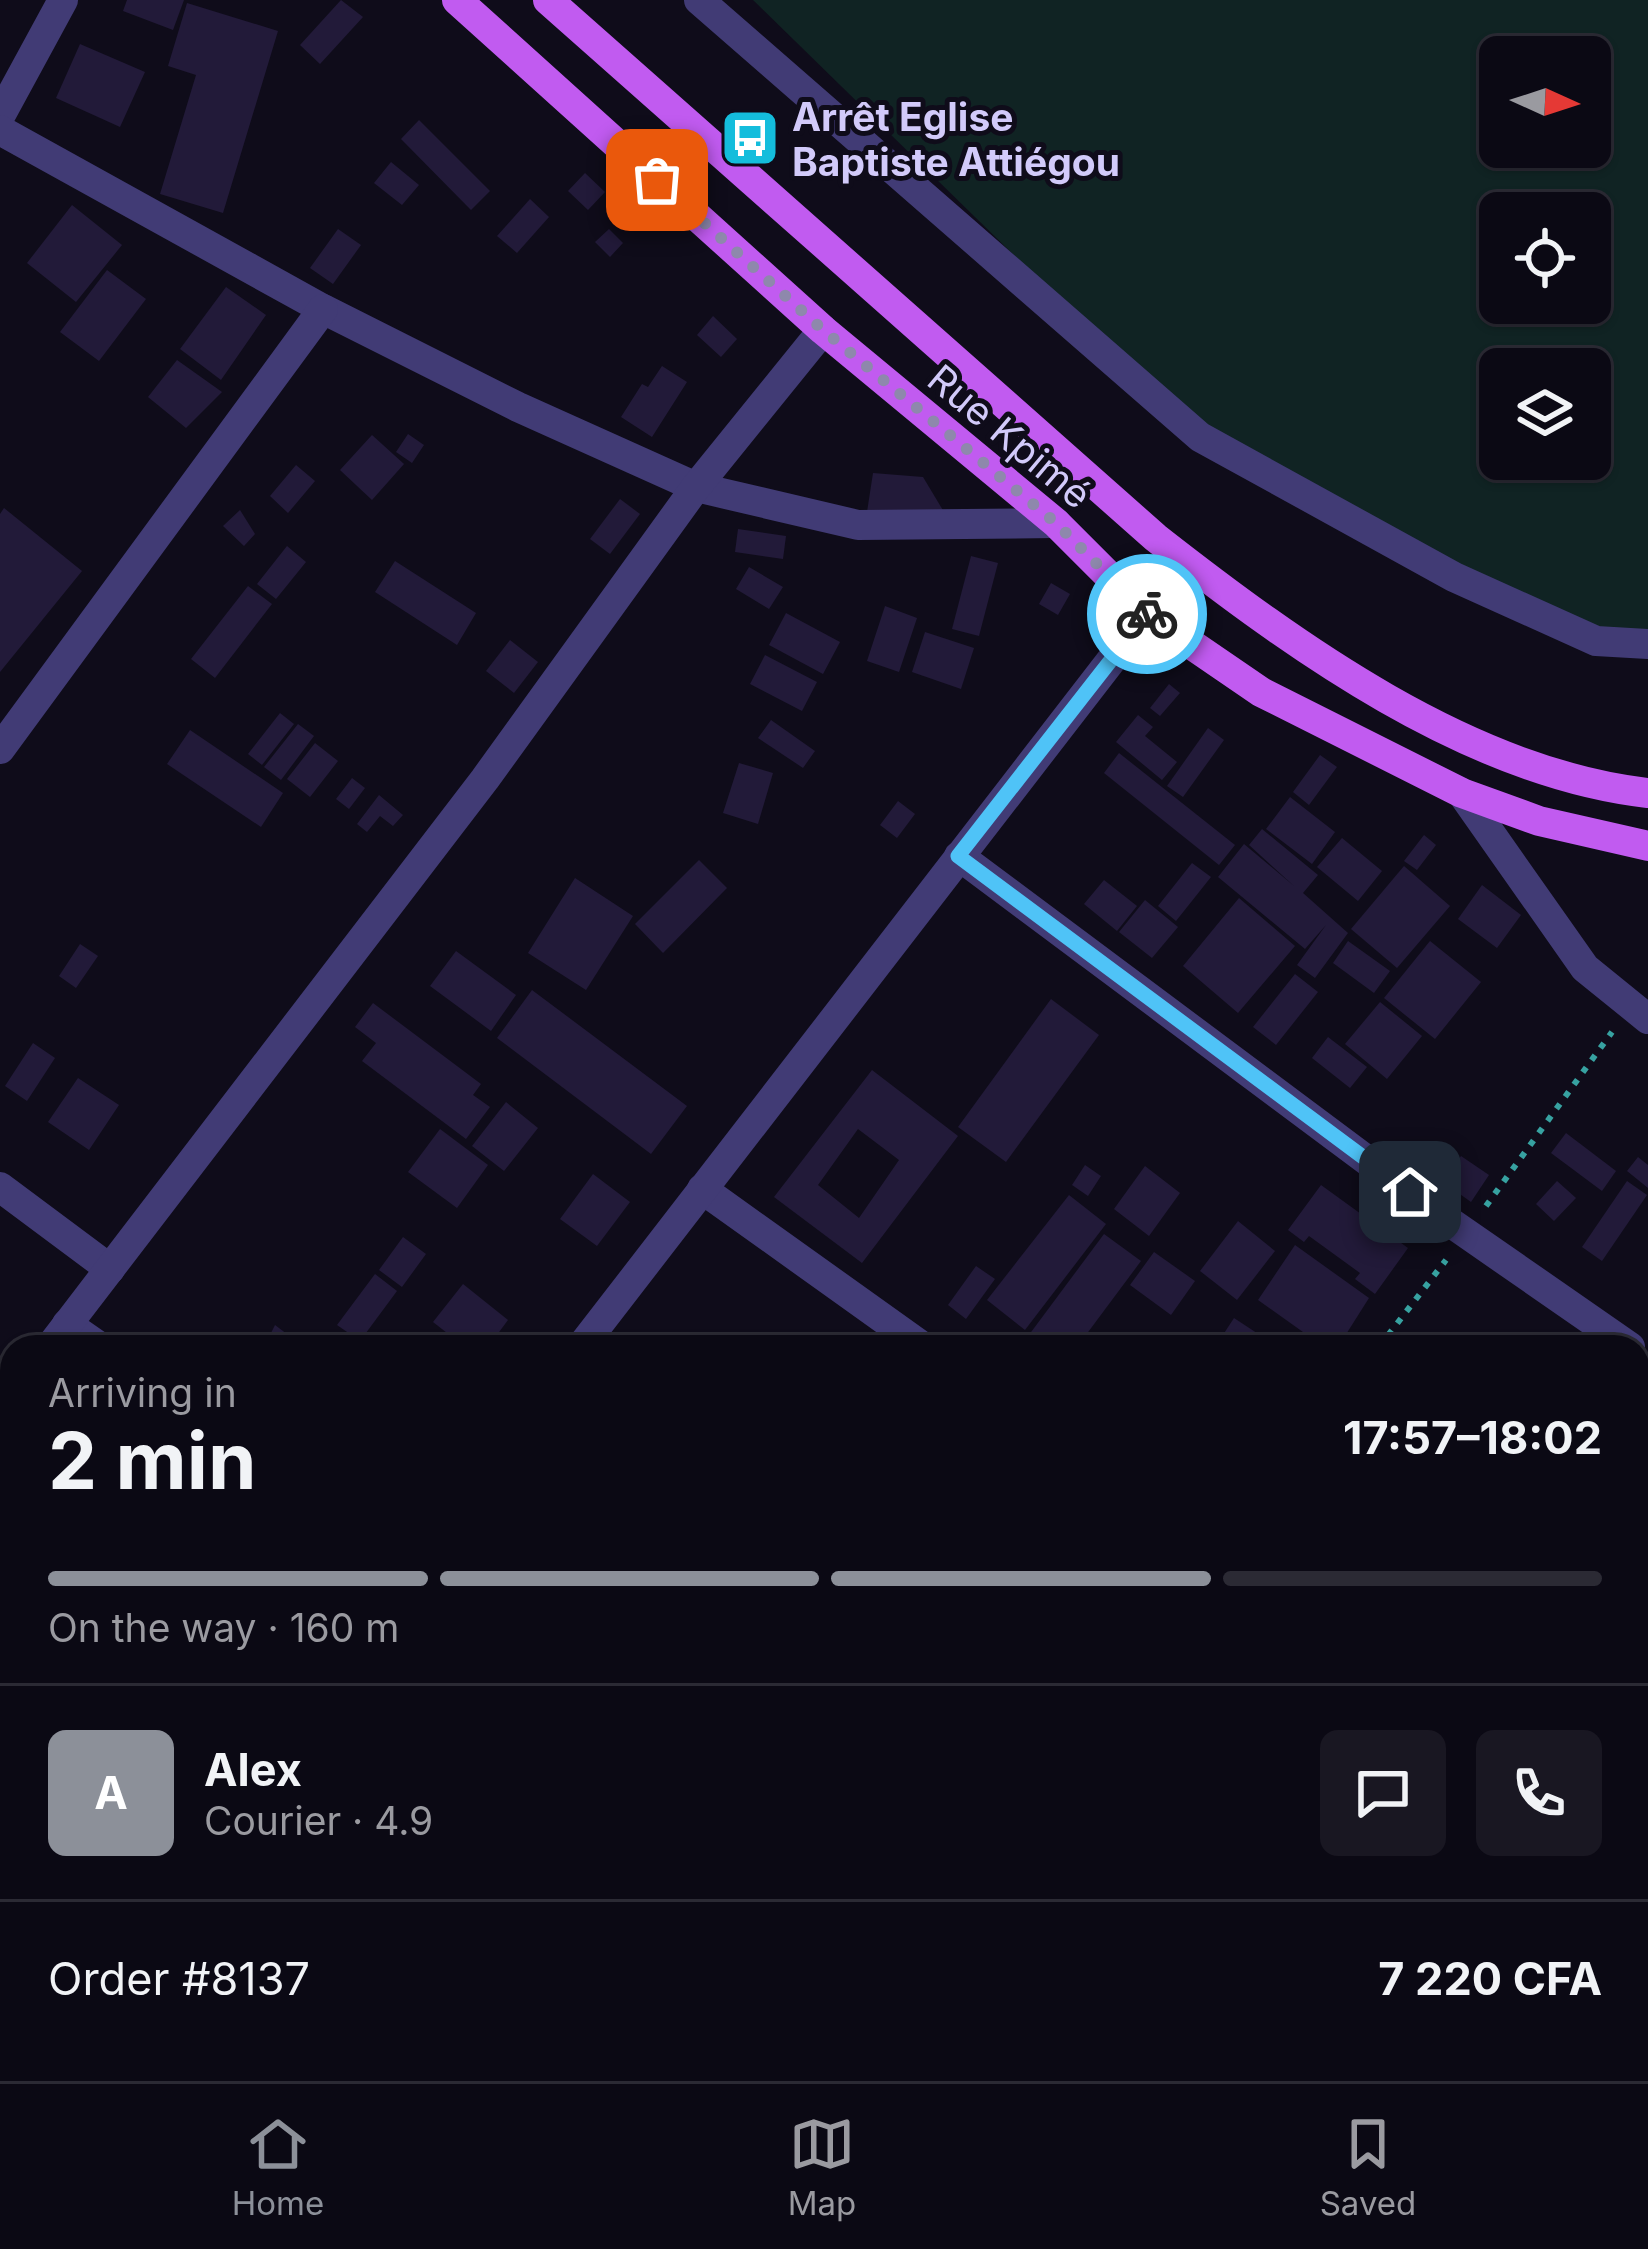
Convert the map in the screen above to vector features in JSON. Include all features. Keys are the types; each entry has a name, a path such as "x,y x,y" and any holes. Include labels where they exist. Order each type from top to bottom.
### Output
{"main road":[{"name":"Rue Kpimé","path":"457,0 823,330 1056,523 1147,614 1261,692 1462,794 1539,821 1648,846"},
{"name":"Rue Kpimé","path":"548,0 1156,538 1226,593 1341,675 1432,721 1536,766 1648,793"}],"street":[{"path":"0,116 63,0"},
{"path":"699,0 1200,437 1454,577 1596,641 1648,644"},
{"path":"0,130 323,309 518,407 696,487 858,525 1056,523"},
{"path":"0,749 323,309"},
{"path":"59,1335 484,779 696,487 823,330"},
{"path":"590,1335 1147,614"},
{"path":"1462,794 1585,968 1640,1013"},
{"path":"958,856 1467,1233 1613,1335"},
{"path":"0,1187 110,1269"},
{"path":"702,1190 906,1335"}],"path":[{"path":"1387,1335 1640,1013"}],"green space":[{"path":"753,0 1648,0 1648,643 1596,641 1200,437"}],"building":[{"path":"127,0 184,0 173,30 123,11"},
{"path":"341,0 363,17 320,64 300,45"},
{"path":"187,3 278,31 223,213 160,194 196,75 168,66"},
{"path":"80,44 145,72 120,127 56,98"},
{"path":"419,120 490,191 471,210 401,139"},
{"path":"391,162 419,185 402,205 374,183"},
{"path":"585,173 605,192 588,210 568,191"},
{"path":"530,199 549,217 517,253 497,236"},
{"path":"72,205 122,245 76,302 27,263"},
{"path":"338,229 361,245 333,284 310,268"},
{"path":"609,229 623,243 610,257 595,242"},
{"path":"107,270 146,299 99,361 60,332"},
{"path":"226,287 266,315 221,380 180,349"},
{"path":"713,316 737,339 721,357 697,335"},
{"path":"177,360 222,392 186,428 148,397"},
{"path":"662,366 687,382 652,437 621,417 642,384 648,387"},
{"path":"408,434 424,445 412,463 396,452"},
{"path":"372,435 404,464 372,500 340,470"},
{"path":"296,465 315,481 288,513 270,496"},
{"path":"873,473 923,477 950,522 867,512"},
{"path":"620,499 640,514 610,554 590,539"},
{"path":"4,508 82,571 0,672 0,514"},
{"path":"240,510 255,534 244,546 223,526"},
{"path":"738,529 786,536 783,559 735,552"},
{"path":"287,546 306,562 276,599 257,584"},
{"path":"971,556 998,563 979,636 952,629"},
{"path":"395,561 476,613 457,645 375,592"},
{"path":"749,567 783,587 769,609 736,589"},
{"path":"1051,583 1070,594 1058,615 1039,604"},
{"path":"248,586 272,604 215,678 191,659"},
{"path":"885,606 917,618 899,672 867,661"},
{"path":"786,613 840,642 823,674 769,645"},
{"path":"925,632 974,648 961,689 912,672"},
{"path":"510,640 538,662 514,693 486,671"},
{"path":"765,655 817,682 802,711 750,684"},
{"path":"1169,684 1180,693 1160,716 1150,708"},
{"path":"280,713 294,724 262,765 248,754"},
{"path":"1138,715 1153,727 1145,736 1177,762 1162,780 1116,742"},
{"path":"771,720 815,751 803,768 758,738"},
{"path":"298,724 314,736 281,780 264,767"},
{"path":"1208,728 1224,740 1183,797 1167,786"},
{"path":"190,730 283,793 261,827 167,764"},
{"path":"315,743 338,761 310,797 287,779"},
{"path":"1119,753 1235,845 1219,865 1104,773"},
{"path":"1320,755 1337,767 1309,805 1293,792"},
{"path":"739,763 773,773 758,824 723,813"},
{"path":"352,778 365,788 349,809 336,799"},
{"path":"379,795 403,815 393,826 380,816 367,832 357,824"},
{"path":"1290,797 1335,832 1312,864 1266,829"},
{"path":"898,801 915,814 897,838 880,825"},
{"path":"1262,829 1318,875 1303,893 1348,933 1315,978 1297,965 1326,925 1305,949 1218,877 1244,844 1294,886 1249,845"},
{"path":"1424,835 1436,845 1417,870 1404,861"},
{"path":"1342,838 1382,871 1358,901 1317,867"},
{"path":"699,860 727,888 663,953 635,924"},
{"path":"1192,863 1211,877 1176,921 1158,906"},
{"path":"1404,866 1450,906 1397,968 1351,929"},
{"path":"575,878 633,916 586,990 528,953"},
{"path":"1104,880 1137,906 1117,931 1084,904"},
{"path":"1482,885 1521,915 1497,948 1458,919"},
{"path":"1239,898 1295,946 1238,1013 1183,966"},
{"path":"1145,900 1178,927 1152,958 1119,932"},
{"path":"1348,941 1390,971 1374,993 1333,963"},
{"path":"1430,941 1481,982 1435,1039 1384,998"},
{"path":"80,944 98,956 76,988 59,976"},
{"path":"456,951 516,995 491,1031 430,986"},
{"path":"1295,974 1318,992 1276,1045 1253,1027"},
{"path":"532,990 687,1106 651,1154 497,1038"},
{"path":"1051,999 1099,1035 1006,1162 958,1127"},
{"path":"1380,1002 1422,1036 1387,1079 1345,1044"},
{"path":"373,1003 481,1084 473,1095 490,1107 466,1139 362,1061 376,1043 355,1027"},
{"path":"1328,1037 1367,1067 1350,1088 1312,1058"},
{"path":"33,1043 55,1058 27,1101 5,1086"},
{"path":"872,1070 958,1136 862,1263 774,1197","holes":["858,1129 899,1160 859,1218 818,1185"]},
{"path":"78,1078 119,1105 89,1150 48,1122"},
{"path":"506,1102 538,1128 504,1171 472,1146"},
{"path":"440,1129 488,1165 457,1208 408,1172"},
{"path":"1566,1133 1616,1171 1602,1191 1551,1153"},
{"path":"1461,1156 1489,1175 1471,1202 1443,1182"},
{"path":"1638,1157 1648,1165 1648,1188 1627,1171"},
{"path":"1085,1165 1101,1176 1088,1196 1072,1185"},
{"path":"1145,1166 1180,1193 1149,1236 1114,1209"},
{"path":"593,1174 630,1202 597,1246 560,1219"},
{"path":"1557,1181 1576,1198 1554,1221 1536,1204"},
{"path":"1627,1181 1647,1195 1602,1261 1582,1247"},
{"path":"1321,1185 1408,1248 1375,1294 1355,1279 1360,1273 1309,1236 1304,1242 1288,1230"},
{"path":"1069,1195 1106,1224 1025,1330 987,1300"},
{"path":"1238,1221 1275,1251 1237,1300 1200,1271"},
{"path":"1104,1234 1141,1261 1086,1335 1029,1335"},
{"path":"403,1237 426,1254 402,1287 379,1270"},
{"path":"1295,1245 1369,1298 1346,1335 1307,1335 1258,1300"},
{"path":"1154,1252 1195,1281 1171,1315 1130,1285"},
{"path":"976,1266 995,1279 966,1319 948,1305"},
{"path":"375,1274 397,1291 364,1335 351,1335 337,1325"},
{"path":"463,1284 508,1320 497,1335 450,1335 433,1322"},
{"path":"1234,1318 1260,1335 1223,1335"},
{"path":"275,1325 288,1335 270,1335"}],"way so far":[{"path":"657,180 823,330 1056,523 1147,614"}],"place":[{"name":"Arrêt Eglise Baptiste Attiégou","path":"750,138"}],"route":[{"path":"1147,614 958,856 1410,1192"}]}
